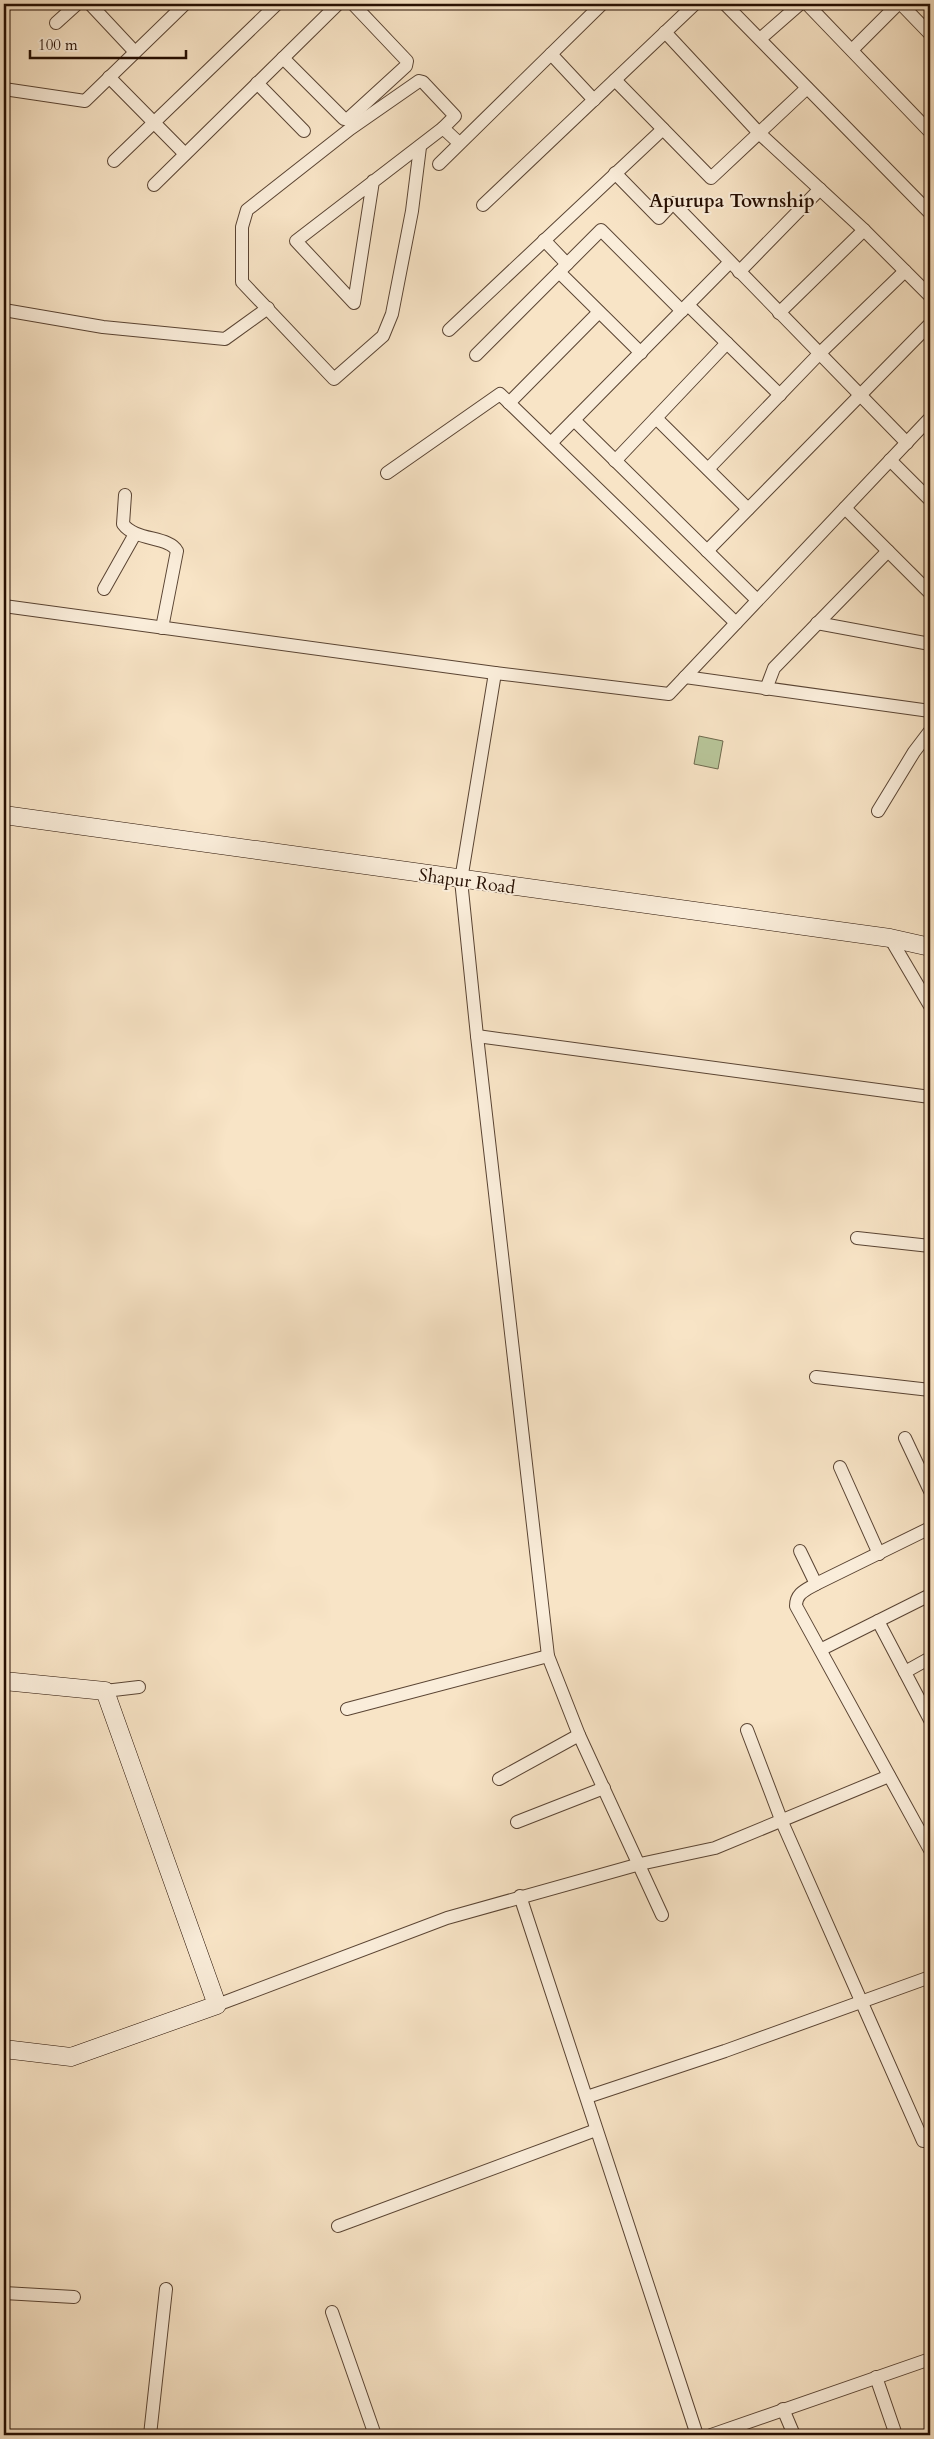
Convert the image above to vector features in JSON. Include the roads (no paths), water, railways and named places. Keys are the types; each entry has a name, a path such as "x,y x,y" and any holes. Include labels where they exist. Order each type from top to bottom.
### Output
{"street":[{"path":"56,23 77,4"},
{"path":"90,4 135,52"},
{"path":"4,89 84,100 185,4"},
{"path":"114,161 277,4"},
{"path":"154,186 338,4"},
{"path":"283,58 344,119 348,119 406,66 407,61 353,4"},
{"path":"439,164 458,142 602,4"},
{"path":"483,205 695,4"},
{"path":"725,4 930,213"},
{"path":"760,40 800,4"},
{"path":"807,4 930,132"},
{"path":"852,50 899,4 930,34"},
{"path":"665,32 759,133 864,230 930,296"},
{"path":"551,54 594,100"},
{"path":"109,77 185,154"},
{"path":"615,80 711,178 807,88"},
{"path":"420,147 412,211 392,314 383,336 334,379 242,282 242,227 247,210 350,129 419,81 423,82 470,131"},
{"path":"258,83 304,131"},
{"path":"373,181 354,303 296,241 373,181 420,147 455,116"},
{"path":"443,128 458,142"},
{"path":"449,330 663,128"},
{"path":"616,173 659,218 673,204 907,443"},
{"path":"551,443 685,308 735,267 820,189"},
{"path":"476,355 601,230 685,308 727,343 780,395"},
{"path":"780,313 864,230"},
{"path":"544,240 563,268 599,312 641,353"},
{"path":"708,469 819,354 905,271"},
{"path":"4,310 102,327 226,339 268,308"},
{"path":"509,403 599,312"},
{"path":"707,551 930,324"},
{"path":"615,461 727,343"},
{"path":"387,473 500,394 736,623"},
{"path":"656,418 748,509"},
{"path":"4,606 495,673 668,694 930,418"},
{"path":"574,420 757,600"},
{"path":"890,460 930,500"},
{"path":"125,495 122,524 135,534 172,545 177,551 162,628"},
{"path":"844,508 930,593"},
{"path":"104,589 135,534"},
{"path":"766,689 774,668 888,551"},
{"path":"817,623 930,644"},
{"path":"495,673 461,880 548,1656 579,1735 662,1915"},
{"path":"685,677 930,711"},
{"path":"878,811 914,752 930,731"},
{"name":"Shapur Road","path":"4,816 890,938 930,946"},
{"path":"890,938 930,1006"},
{"path":"477,1036 930,1097"},
{"path":"858,1238 930,1246"},
{"path":"816,1376 930,1390"},
{"path":"905,1438 930,1491"},
{"path":"840,1466 878,1554"},
{"path":"930,1528 816,1584 800,1593 796,1600 796,1606 822,1649 930,1850"},
{"path":"800,1551 816,1584"},
{"path":"822,1649 930,1595"},
{"path":"878,1621 930,1720"},
{"path":"347,1709 548,1656"},
{"path":"905,1672 930,1658"},
{"path":"4,1681 105,1690 139,1687"},
{"path":"105,1690 217,2006"},
{"path":"746,1730 782,1822 923,2141"},
{"path":"499,1779 579,1735"},
{"path":"4,2048 71,2057 217,2006 447,1918 520,1896 640,1864 715,1848 782,1822 889,1776"},
{"path":"518,1822 604,1788"},
{"path":"520,1896 697,2435"},
{"path":"587,2097 930,1977"},
{"path":"338,2226 596,2130"},
{"path":"150,2435 166,2289"},
{"path":"4,2293 74,2297"},
{"path":"332,2312 375,2435"},
{"path":"711,2435 930,2359"},
{"path":"876,2377 896,2435"},
{"path":"783,2409 794,2435"}],"district":[{"name":"Apurupa Township","path":"732,200"}]}
